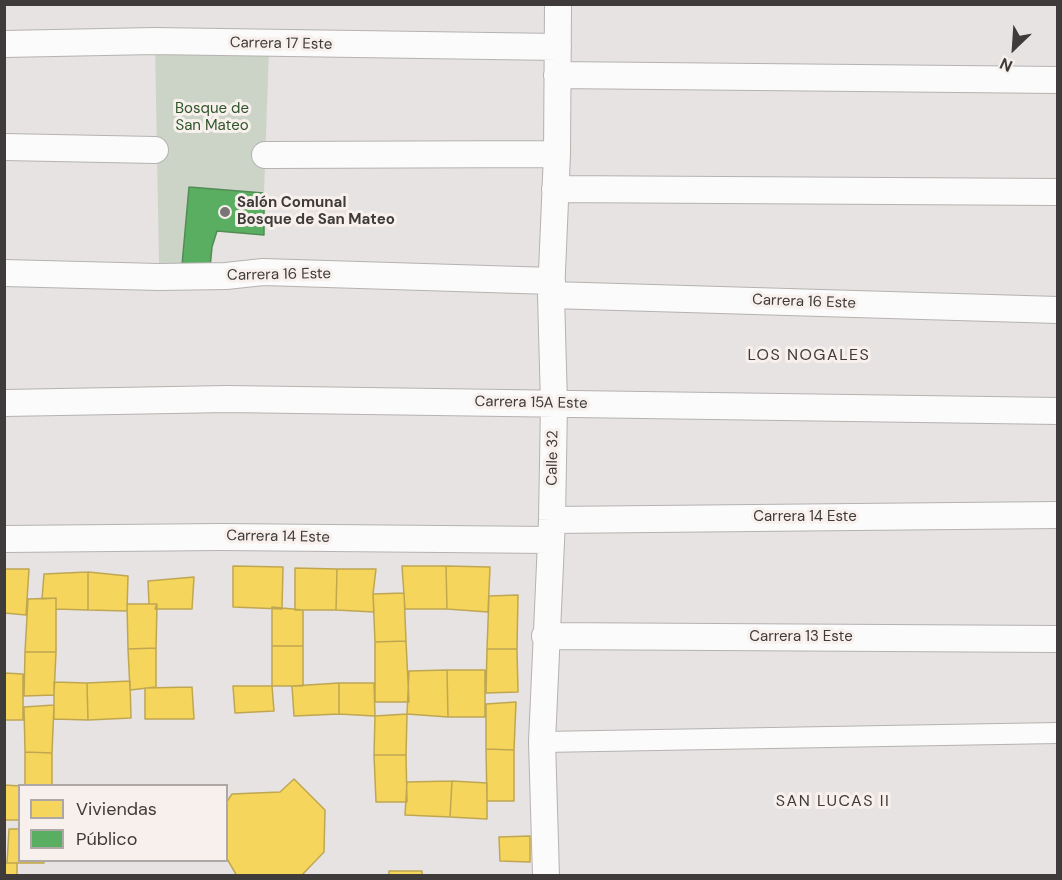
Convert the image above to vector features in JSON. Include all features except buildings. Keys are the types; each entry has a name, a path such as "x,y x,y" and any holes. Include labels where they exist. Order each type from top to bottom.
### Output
{"street":[{"name":"Calle 32","path":"546,876 542,742 554,404 552,288 557,154 558,4"},
{"name":"Carrera 17 Este","path":"4,44 154,41 558,46"},
{"path":"558,75 1058,80"},
{"path":"4,147 155,150"},
{"path":"265,155 557,154"},
{"path":"555,189 1058,192"},
{"name":"Carrera 16 Este","path":"4,273 159,277 226,276 263,272 552,288 1058,310"},
{"name":"Carrera 15A Este","path":"4,402 228,399 1058,411"},
{"name":"Carrera 14 Este","path":"4,539 551,530 1058,515"},
{"name":"Carrera 13 Este","path":"545,636 1058,639"},
{"path":"542,742 1058,733"}],"green space":[{"name":"Bosque de San Mateo","path":"155,45 269,49 264,193 189,187 182,265 159,263"}],"place":[{"name":"Salón Comunal Bosque de San Mateo","path":"225,212"}],"district":[{"name":"LOS NOGALES","path":"809,356"},
{"name":"SAN LUCAS II","path":"833,802"}]}
